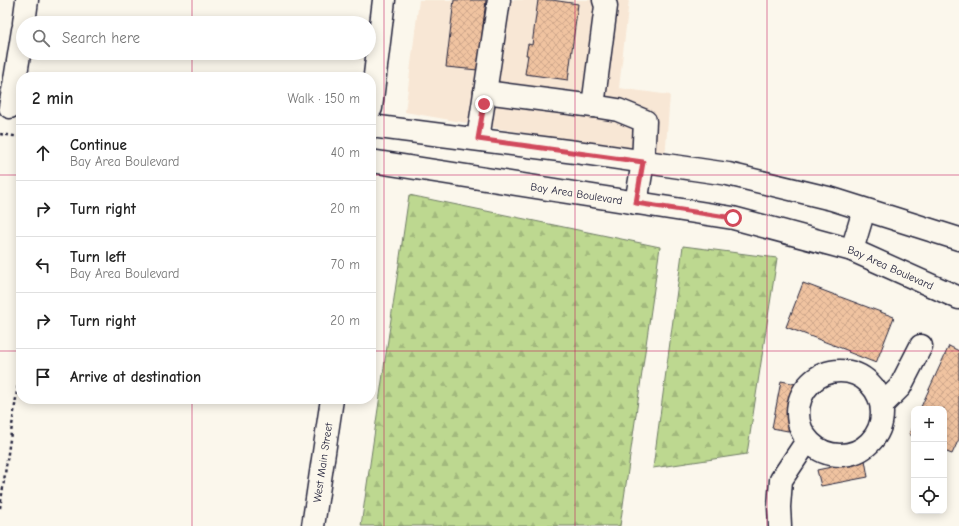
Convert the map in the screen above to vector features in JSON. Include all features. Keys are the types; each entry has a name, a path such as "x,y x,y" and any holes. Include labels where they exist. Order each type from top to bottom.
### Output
{"main road":[{"path":"25,16 27,0"},
{"path":"375,72 384,0"},
{"path":"478,139 499,0"},
{"path":"593,106 606,6 604,0"},
{"path":"10,107 12,80 16,60"},
{"path":"485,92 618,110 645,121 643,162 636,203"},
{"path":"376,127 478,139 728,174 832,199 959,239"},
{"name":"Bay Area Boulevard","path":"376,162 733,218 852,250 959,298"},
{"path":"852,250 864,210"},
{"path":"882,405 900,387 921,346"},
{"path":"844,370 857,374 868,381 877,392 882,405 882,418 878,431 871,443 860,451 846,456 832,455 818,450 807,441 800,428 797,414 799,399 807,386 818,376 844,370"},
{"name":"West Main Street","path":"313,526 331,404"},
{"path":"780,526 779,507 781,480 807,441"}],"path":[{"path":"0,134 16,136"},
{"path":"0,508 16,398"}],"shaded area":[{"path":"419,0 629,0 619,88 670,95 665,158 405,112"}],"green space":[{"path":"409,195 660,247 620,526 361,526"},
{"path":"683,246 777,258 747,454 653,468"}],"building":[{"path":"454,0 486,0 478,70 446,67"},
{"path":"538,0 552,0 578,4 568,80 525,74 528,55 526,55 528,44 532,45"},
{"path":"803,283 894,317 876,363 786,327"},
{"path":"949,346 959,351 959,439 952,454 947,452 947,406 921,406"},
{"path":"781,381 797,384 788,431 772,428"},
{"path":"865,460 868,477 821,486 817,470"}],"route":[{"path":"484,104 478,139 643,162 636,203 733,218"}]}
